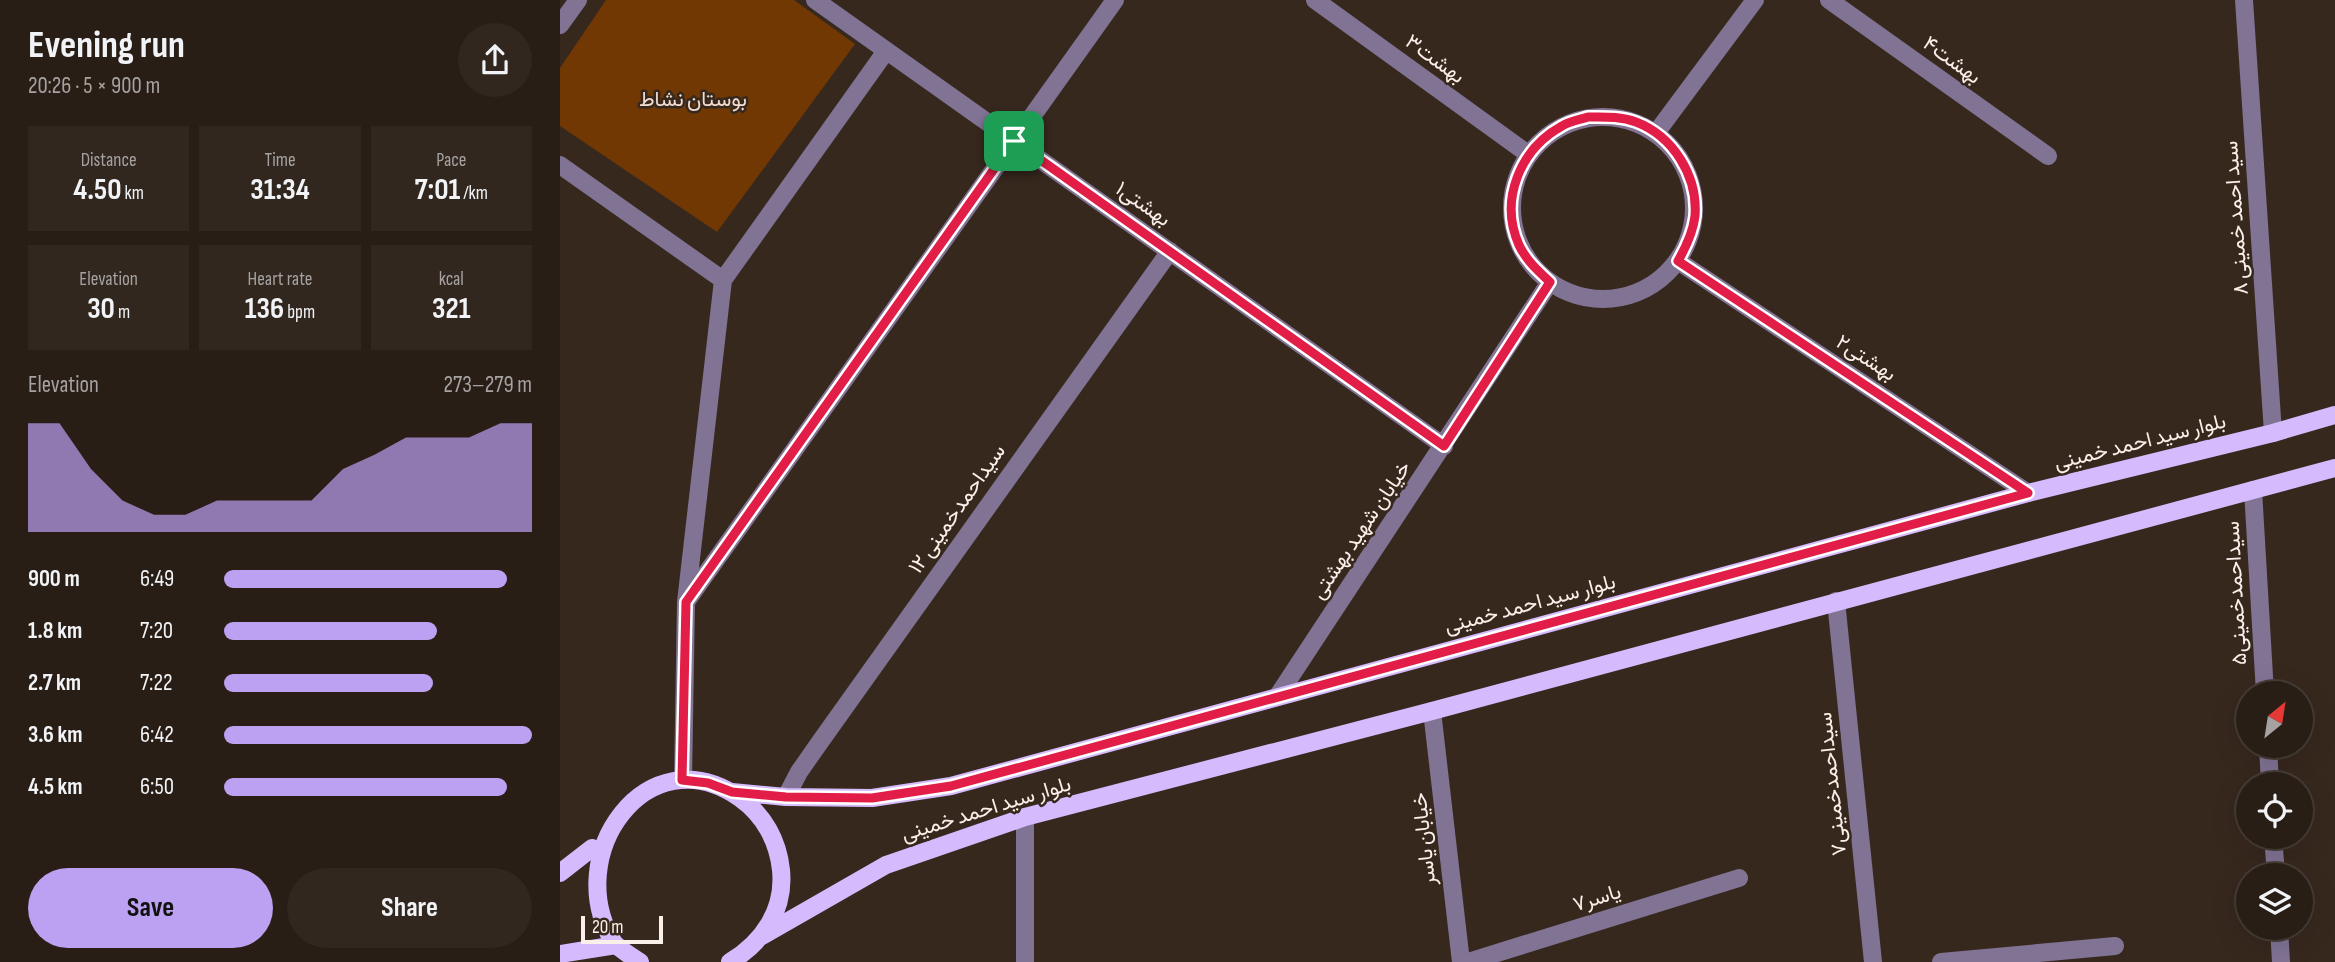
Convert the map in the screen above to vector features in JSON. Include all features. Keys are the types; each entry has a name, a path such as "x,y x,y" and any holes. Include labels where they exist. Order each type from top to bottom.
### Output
{"main road":[{"name":"بلوار سید احمد خمینی","path":"732,792 786,797 872,798 951,786 2028,493 2273,433 2335,415"},
{"name":"بلوار سید احمد خمینی","path":"762,936 886,865 1025,817 1432,711 2335,468"},
{"path":"640,962 616,945 599,919 589,890 588,869 592,848 600,829 612,812 633,795 657,784 682,780 708,783 732,792 749,804 764,820 774,838 780,858 780,899 773,919 748,951 730,962"},
{"path":"560,873 592,848"},
{"path":"560,954 616,945"}],"street":[{"path":"560,25 578,0"},
{"name":"بهشتی۱","path":"815,0 1444,446"},
{"path":"686,602 1115,0"},
{"name":"بهشت۳","path":"1315,0 1528,154"},
{"path":"1656,133 1755,0"},
{"name":"بهشت۴","path":"1829,0 2048,156"},
{"name":"سید احمد خمینی ۸","path":"2244,0 2273,433"},
{"path":"682,780 686,602 723,280 887,51"},
{"path":"1588,117 1612,117 1635,122 1656,133 1674,149 1687,170 1694,192 1695,217 1690,240 1678,261 1662,279 1642,291 1619,298 1595,299 1572,294 1550,282 1533,266 1520,246 1513,223 1511,199 1517,176 1528,154 1545,137 1564,124 1588,117"},
{"path":"560,165 723,280"},
{"name":"سیداحمدخمینی ۱۲","path":"786,797 820,742 1170,251"},
{"name":"بهشتی۲","path":"1678,261 2028,493"},
{"name":"خیابان شهید بهشتی","path":"1277,697 1550,282"},
{"name":"سیداحمدخمینی۵","path":"2253,490 2264,681"},
{"name":"سیداحمدخمینی۷","path":"1836,601 1873,962"},
{"name":"خیابان یاسر","path":"1432,711 1461,962"},
{"path":"1025,817 1025,962"},
{"name":"یاسر۷","path":"1468,962 1739,878"},
{"path":"2280,940 2281,962"},
{"path":"1941,962 2115,946"}],"green space":[{"name":"بوستان نشاط","path":"606,0 794,0 855,44 717,232 560,126 560,68"}],"route":[{"path":"1588,117 1612,117 1635,122 1656,133 1674,149 1687,170 1694,192 1695,217 1690,240 1678,261 2028,493 951,786 872,798 786,797 732,792 708,783 682,780 686,602 1014,141 1444,446 1550,282 1533,266 1520,246 1513,223 1511,199 1517,176 1528,154 1545,137 1564,124 1588,117"}]}
